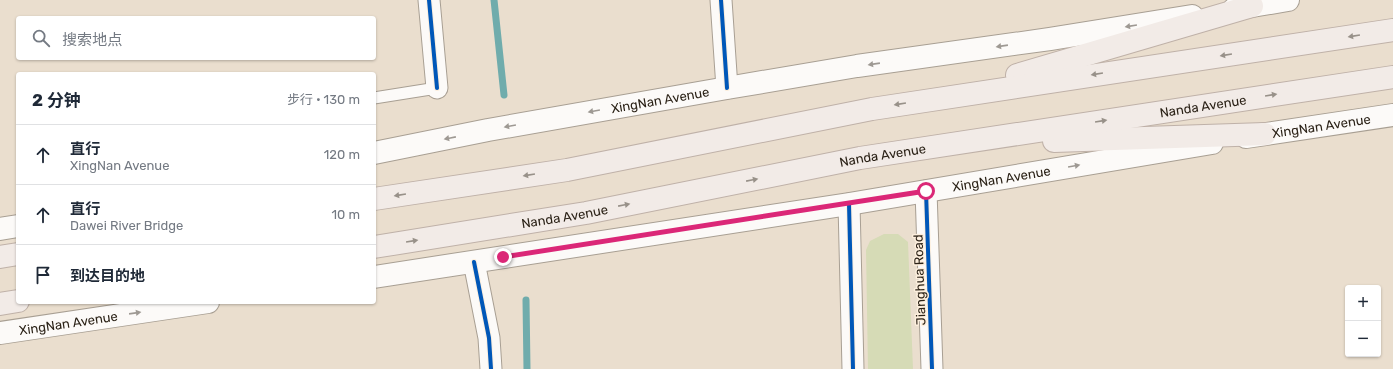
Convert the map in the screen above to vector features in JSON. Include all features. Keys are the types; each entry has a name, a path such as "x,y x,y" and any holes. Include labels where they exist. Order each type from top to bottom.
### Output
{"highway":[{"path":"931,99 1252,6"},
{"path":"376,199 567,170 872,109 931,99 1393,30"},
{"name":"Nanda Avenue","path":"376,247 586,213 860,158 1393,77"},
{"path":"933,147 1076,140 1265,134"},
{"path":"0,257 16,254"},
{"path":"0,304 16,301"}],"main road":[{"name":"XingNan Avenue","path":"376,153 531,122 857,66 1050,39 1288,0"},
{"name":"XingNan Avenue","path":"474,262 849,204 1393,114"},
{"path":"0,229 16,226"},
{"path":"376,277 474,262"},
{"name":"XingNan Avenue","path":"0,334 195,304"}],"street":[{"path":"429,0 437,88"},
{"path":"721,0 727,88"},
{"name":"Jianghua Road","path":"926,191 932,369"},
{"path":"849,204 854,369"},
{"path":"474,262 489,338 490,369"}],"lane":[{"path":"376,98 437,88"}],"green space":[{"path":"884,234 898,234 908,242 913,369 868,369 866,250 870,241"}],"waterway":[{"path":"494,0 504,95"},
{"path":"526,300 527,369"}],"cycle path":[{"path":"429,0 437,88"},
{"path":"721,0 727,88"},
{"path":"926,191 932,369"},
{"path":"849,204 853,369"},
{"path":"474,262 489,338 491,369"}],"route":[{"path":"503,257 926,191"}]}
